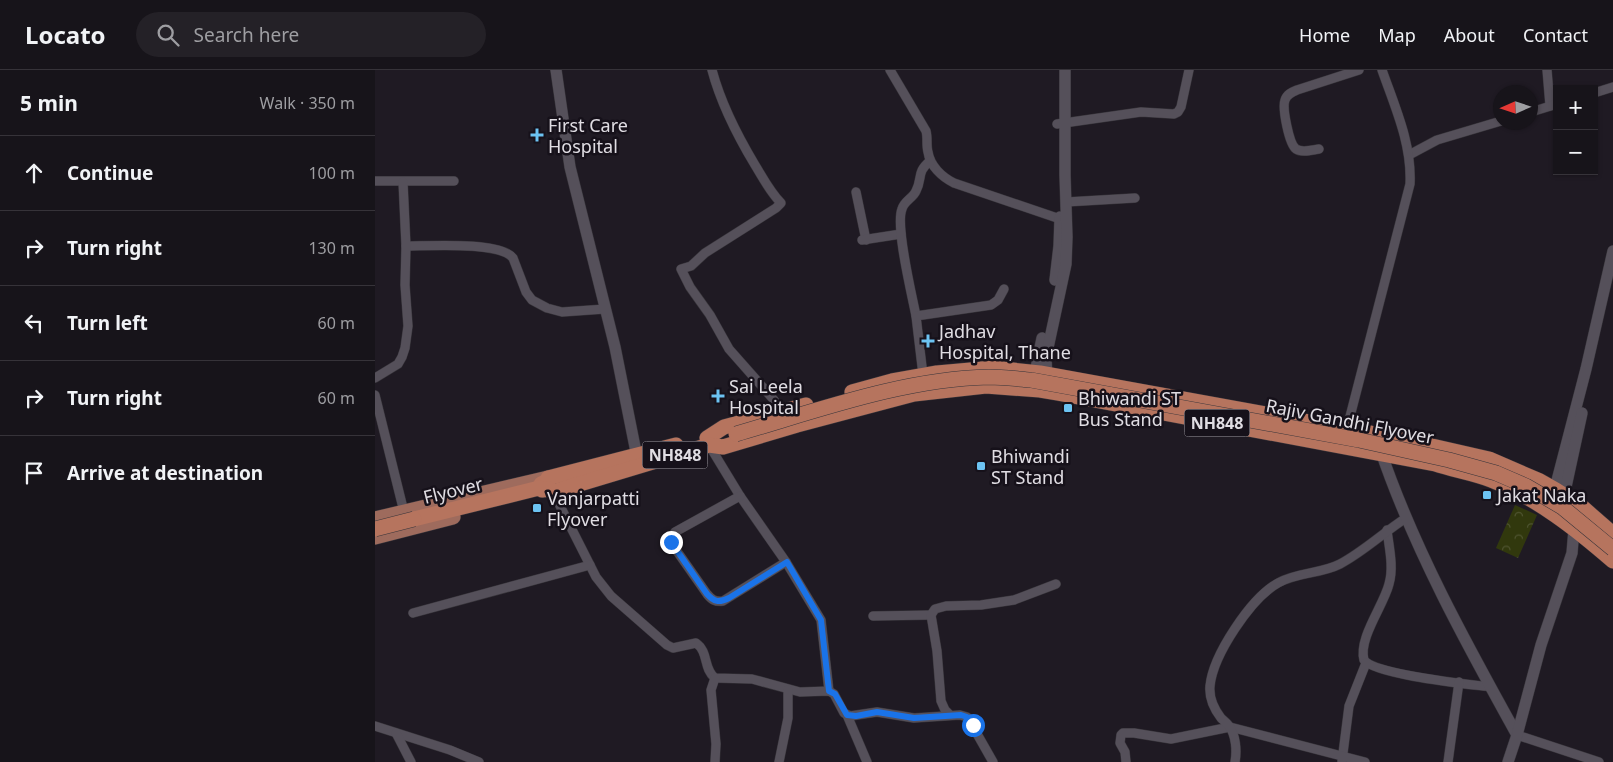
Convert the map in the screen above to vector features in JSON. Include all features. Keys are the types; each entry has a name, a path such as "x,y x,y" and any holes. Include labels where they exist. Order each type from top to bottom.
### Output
{"highway":[{"name":"NH848","path":"546,487 714,440 724,426 781,413 892,381 937,373 993,368 1041,373 1375,435 1489,459 1540,481 1612,530"},
{"name":"Rajiv Gandhi Flyover","path":"714,440 725,434 736,434 898,388 967,378 991,377 1031,380 1359,440 1458,462 1496,473 1525,486 1562,507 1613,549"},
{"name":"NH848","path":"714,440 723,447 914,394 986,386 1039,390 1435,464 1491,480 1550,511 1593,543 1613,561"},
{"name":"Flyover","path":"375,529 546,487"}],"main road":[{"path":"375,520 546,487"},
{"path":"375,537 546,487"}],"street":[{"path":"556,70 570,167 615,347 638,460"},
{"path":"712,70 726,111 741,142 773,195 781,203 705,253 691,266 681,269 690,287 710,315 729,349 766,390 781,413"},
{"path":"890,70 926,131 927,151 930,161 945,178 954,183 1064,221"},
{"path":"1039,390 1066,202 1058,70"},
{"path":"1064,221 1061,123 1065,70"},
{"path":"1061,123 1141,112 1165,114 1178,112 1181,107 1189,70"},
{"path":"1319,150 1303,151 1297,150 1293,146 1289,138 1284,108 1286,97 1290,92 1359,70"},
{"path":"1342,447 1410,184 1407,142 1382,70"},
{"path":"1538,110 1553,105 1547,70"},
{"path":"1598,92 1613,87"},
{"path":"1409,155 1437,140 1493,123"},
{"path":"923,375 916,316 901,234 901,209 915,194 919,186 921,169 930,161"},
{"path":"375,181 454,181"},
{"path":"375,378 398,364 405,348 407,326 403,182"},
{"path":"856,192 864,240 901,234"},
{"path":"1066,202 1135,198"},
{"path":"406,246 467,246 503,250 510,253 513,258 526,292 532,300 554,311 562,312 605,309"},
{"path":"1550,511 1560,493 1598,328 1613,251"},
{"path":"1598,328 1613,278"},
{"path":"916,316 991,305 998,300 1004,289"},
{"path":"375,395 409,528"},
{"path":"843,395 848,412"},
{"path":"1375,435 1406,518 1440,590 1517,735 1599,762"},
{"path":"714,440 740,496 787,562 821,620 829,691"},
{"path":"546,487 600,585 667,645 673,648 696,643 701,646 708,669 715,678 752,679 764,681 788,690 800,692 829,691 835,694 847,715 867,762"},
{"path":"740,496 675,532 672,536 671,542 674,547 707,594 712,600 723,601 787,562"},
{"path":"1508,762 1541,645 1572,553 1574,530 1590,514"},
{"path":"1235,762 1237,748 1230,727 1213,705 1209,691 1211,678 1219,656 1236,628 1258,599 1279,582 1325,571 1339,565 1406,518"},
{"path":"1342,759 1349,706 1366,663 1363,653 1366,640 1391,578 1387,530"},
{"path":"1572,553 1593,543 1612,530"},
{"path":"413,613 590,565"},
{"path":"950,715 945,710 941,701 937,650 931,616 935,609 939,607 981,605 1014,600 1056,584"},
{"path":"873,616 931,616"},
{"path":"1366,663 1402,674 1491,687"},
{"path":"715,678 711,690 716,744 715,762"},
{"path":"1448,762 1459,682"},
{"path":"779,762 788,718 788,690"},
{"path":"847,715 856,716 877,712 914,718 961,715 967,717 993,762"},
{"path":"375,726 450,750 479,762"},
{"path":"1126,762 1125,752 1120,743 1123,733 1171,739 1230,727 1342,759 1365,762"},
{"path":"396,733 411,762"}],"green space":[{"path":"1515,505 1537,515 1518,558 1496,548"}],"place":[{"name":"First Care Hospital","path":"537,135"},
{"name":"Jadhav Hospital, Thane","path":"928,341"},
{"name":"Sai Leela Hospital","path":"718,396"},
{"name":"Bhiwandi ST Bus Stand","path":"1068,408"},
{"name":"Bhiwandi ST Stand","path":"981,466"},
{"name":"Jakat Naka","path":"1487,495"},
{"name":"Vanjarpatti Flyover","path":"537,508"}],"route":[{"path":"671,542 707,594 712,600 717,602 729,598 787,562 821,620 829,691 835,694 844,713 847,715 856,716 882,712 914,718 961,715 967,717 973,725"}]}
